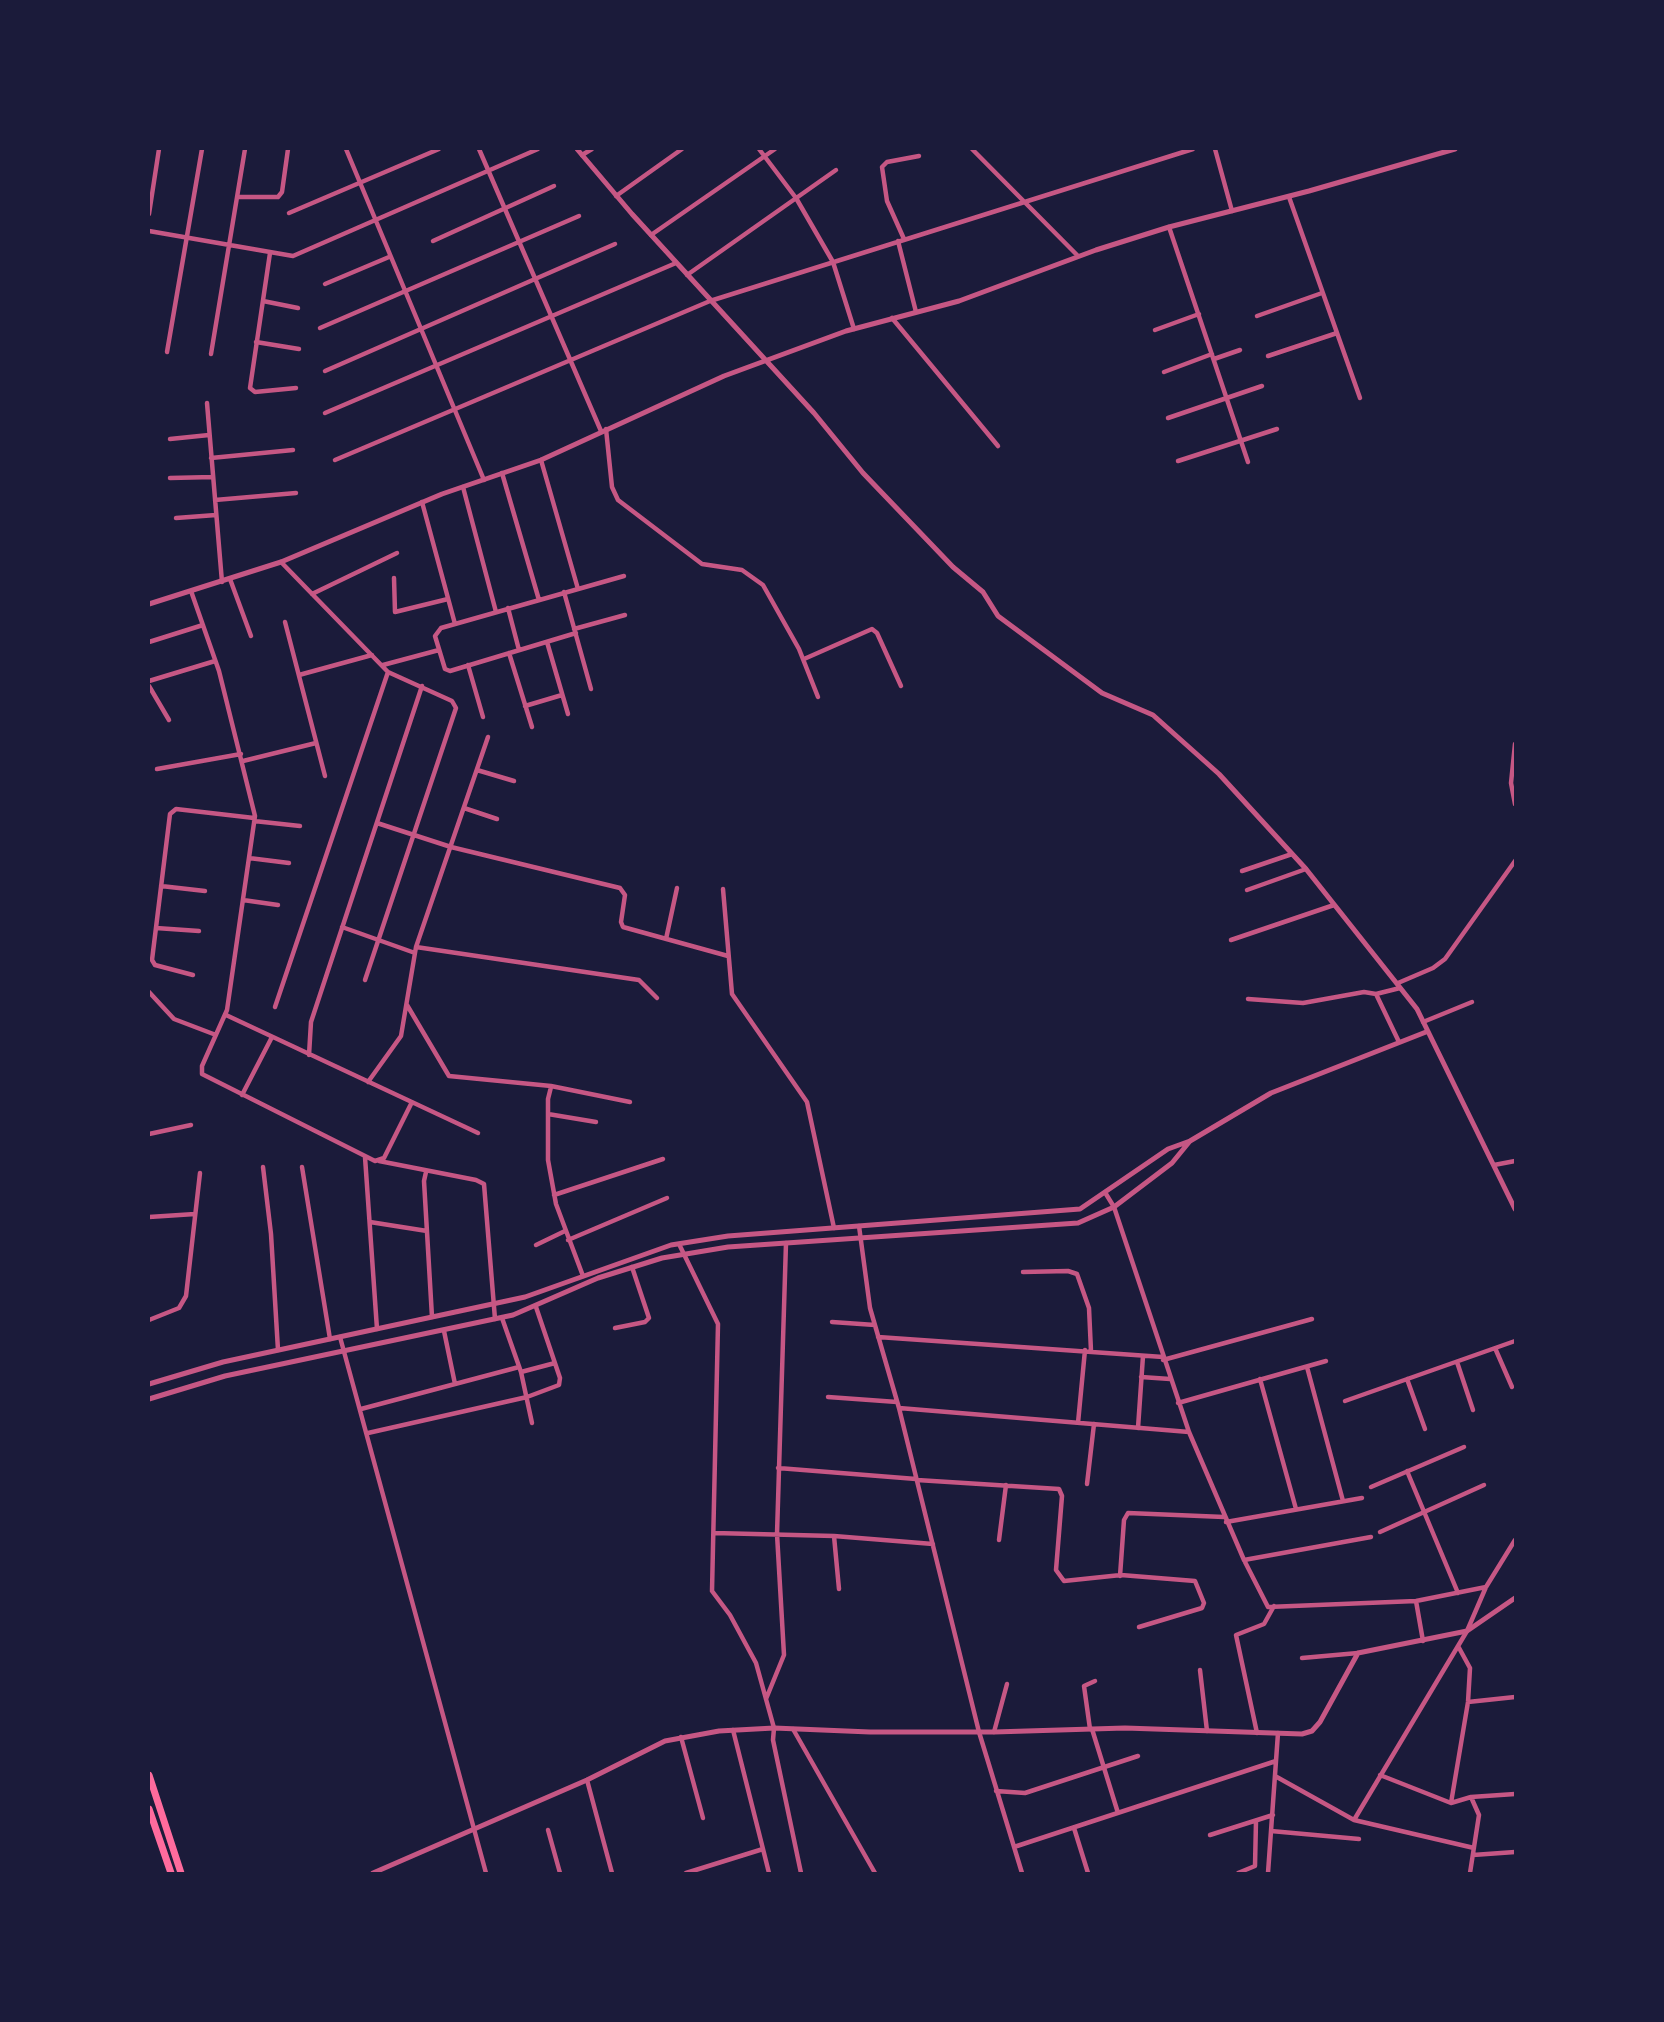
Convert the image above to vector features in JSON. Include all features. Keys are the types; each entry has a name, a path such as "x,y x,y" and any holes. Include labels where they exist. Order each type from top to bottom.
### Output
{"highway":[{"path":"149,1775 181,1873"},
{"path":"149,1809 171,1873"}],"street":[{"path":"149,214 159,149"},
{"path":"167,352 202,149"},
{"path":"211,354 245,149"},
{"path":"237,197 278,197 282,192 288,149"},
{"path":"346,149 484,480"},
{"path":"289,213 439,149"},
{"path":"479,149 570,359 604,430 612,487 622,505 702,564 712,568 742,570 763,586 804,659 818,697"},
{"path":"149,231 270,253 299,254 538,149"},
{"path":"577,149 710,301 814,413 863,473 953,567 983,592 998,616 1102,693 1153,715 1219,774 1292,853 1400,985 1423,1023 1515,1209"},
{"path":"582,155 592,149"},
{"path":"616,196 682,149"},
{"path":"759,149 796,198 833,262 854,329"},
{"path":"651,235 775,149"},
{"path":"972,149 1079,256"},
{"path":"335,460 710,301 1193,149"},
{"path":"1215,149 1232,211"},
{"path":"149,604 281,562 422,502 541,460 765,361 854,329 959,300 1079,256 1169,228 1455,149"},
{"path":"916,312 901,240 887,201 882,167 887,163 919,156"},
{"path":"687,275 836,170"},
{"path":"432,241 554,186"},
{"path":"1289,197 1360,398"},
{"path":"320,328 579,216"},
{"path":"1169,228 1248,462"},
{"path":"325,371 615,244"},
{"path":"270,253 250,385 252,390 296,388"},
{"path":"325,284 389,257"},
{"path":"325,413 676,263"},
{"path":"1257,316 1323,293"},
{"path":"263,301 298,308"},
{"path":"1155,330 1199,314"},
{"path":"892,318 998,446"},
{"path":"1268,356 1337,333"},
{"path":"256,342 299,349"},
{"path":"1164,372 1240,350"},
{"path":"1168,418 1262,386"},
{"path":"206,403 222,582"},
{"path":"1178,461 1277,429"},
{"path":"170,439 209,435"},
{"path":"211,458 293,450"},
{"path":"541,460 578,589"},
{"path":"502,474 538,600"},
{"path":"170,478 213,477"},
{"path":"463,487 496,612"},
{"path":"215,500 296,493"},
{"path":"422,502 455,624"},
{"path":"176,518 216,515"},
{"path":"312,594 397,553"},
{"path":"281,562 388,672 452,701 456,708 365,980"},
{"path":"624,576 508,608 436,632 447,671 547,642 625,615"},
{"path":"394,578 395,612 448,599"},
{"path":"230,579 251,636"},
{"path":"191,591 242,754 254,819 226,1015 202,1074 365,1157 426,1172 476,1180 484,1184 495,1320"},
{"path":"564,593 592,689"},
{"path":"508,608 519,650"},
{"path":"285,622 325,776"},
{"path":"149,642 203,625"},
{"path":"804,659 872,629 877,633 901,686"},
{"path":"547,642 568,714"},
{"path":"382,666 439,650"},
{"path":"509,653 532,727"},
{"path":"299,675 372,655"},
{"path":"169,720 149,684 215,661"},
{"path":"468,666 483,718"},
{"path":"275,1007 388,672"},
{"path":"309,1055 311,1022 422,686"},
{"path":"525,705 562,695"},
{"path":"368,1082 400,1040 416,950 488,737"},
{"path":"243,761 316,743"},
{"path":"1515,744 1511,783 1515,804"},
{"path":"157,769 242,754"},
{"path":"477,770 514,781"},
{"path":"464,808 497,819"},
{"path":"193,975 156,965 152,960 151,951 171,811 176,809 300,826"},
{"path":"377,823 451,847 620,888 625,895 622,925 728,956"},
{"path":"1242,871 1292,853"},
{"path":"249,858 289,863"},
{"path":"1248,999 1294,1003 1369,992 1376,994 1433,968 1445,959 1515,861"},
{"path":"1247,890 1306,869"},
{"path":"161,886 205,891"},
{"path":"666,939 677,888"},
{"path":"723,889 728,956 735,1001 807,1102 834,1228"},
{"path":"243,900 278,905"},
{"path":"1231,940 1334,905"},
{"path":"342,927 378,941 416,950 639,981 657,998"},
{"path":"156,928 199,931"},
{"path":"149,992 174,1019 216,1035"},
{"path":"1376,994 1399,1042"},
{"path":"1423,1023 1472,1002"},
{"path":"406,1004 449,1076 551,1086 629,1102"},
{"path":"226,1015 478,1133"},
{"path":"149,1384 217,1364 533,1295 679,1244 722,1237 1085,1208 1168,1149 1190,1141 1271,1093 1426,1032"},
{"path":"242,1095 272,1037"},
{"path":"551,1086 548,1160 554,1195 583,1276"},
{"path":"378,1161 384,1158 412,1102"},
{"path":"548,1114 596,1122"},
{"path":"149,1134 191,1125"},
{"path":"149,1399 225,1376 495,1320 536,1307 593,1280 682,1255 728,1247 1065,1225 1114,1207 1172,1163 1190,1141"},
{"path":"365,1157 377,1329"},
{"path":"554,1195 663,1159"},
{"path":"1494,1165 1515,1161"},
{"path":"263,1167 271,1234 278,1351"},
{"path":"302,1167 330,1340"},
{"path":"426,1172 432,1318"},
{"path":"149,1320 174,1311 183,1302 200,1173"},
{"path":"1106,1194 1114,1207 1189,1432 1225,1520 1268,1606 1416,1601 1486,1587"},
{"path":"568,1240 667,1198"},
{"path":"149,1217 195,1214"},
{"path":"370,1222 427,1231"},
{"path":"859,1226 878,1337 917,1479 979,1732 1022,1873"},
{"path":"536,1245 565,1231"},
{"path":"766,1699 784,1655 777,1534 786,1243"},
{"path":"679,1244 682,1255 718,1324 712,1591 730,1615 756,1663 774,1728 773,1740 801,1873"},
{"path":"615,1328 645,1322 649,1318 632,1267"},
{"path":"1023,1272 1068,1271 1077,1274 1089,1308 1088,1351 1078,1423"},
{"path":"590,1273 593,1280"},
{"path":"368,1433 527,1397 559,1385 555,1363 536,1307"},
{"path":"502,1318 520,1370 532,1423"},
{"path":"878,1337 1088,1351 1163,1359 1312,1319"},
{"path":"832,1322 875,1325"},
{"path":"444,1331 455,1384"},
{"path":"340,1338 486,1873"},
{"path":"1345,1401 1515,1341"},
{"path":"1495,1348 1512,1387"},
{"path":"1138,1428 1143,1356"},
{"path":"1178,1403 1326,1361"},
{"path":"1457,1362 1473,1410"},
{"path":"361,1409 455,1384 555,1363"},
{"path":"1307,1366 1343,1501"},
{"path":"1142,1377 1170,1379"},
{"path":"1260,1379 1296,1509"},
{"path":"1407,1379 1425,1429"},
{"path":"828,1397 1189,1432"},
{"path":"1087,1484 1094,1424"},
{"path":"1371,1487 1464,1447"},
{"path":"778,1468 1056,1488 1061,1493 1056,1570 1060,1580 1068,1582 1120,1576 1193,1580 1204,1603 1202,1608 1139,1627"},
{"path":"1407,1471 1458,1593"},
{"path":"999,1540 1006,1485"},
{"path":"1380,1532 1484,1485"},
{"path":"1120,1576 1124,1520 1128,1513 1225,1520 1362,1498"},
{"path":"714,1533 834,1536 933,1544"},
{"path":"834,1536 839,1589"},
{"path":"1244,1560 1371,1537"},
{"path":"1354,1820 1467,1631 1486,1587 1515,1541"},
{"path":"1302,1658 1358,1653 1467,1631 1515,1598"},
{"path":"1416,1601 1423,1642"},
{"path":"1257,1734 1236,1635 1265,1624 1274,1606"},
{"path":"1451,1803 1468,1702 1470,1668 1458,1646"},
{"path":"373,1873 587,1780 666,1741 681,1737 774,1728 979,1732 1091,1729 1302,1734 1312,1731 1358,1653"},
{"path":"1200,1670 1207,1732"},
{"path":"1095,1681 1084,1686 1091,1729 1118,1813"},
{"path":"993,1732 1007,1684"},
{"path":"1468,1702 1515,1697"},
{"path":"793,1729 875,1873"},
{"path":"733,1730 769,1873"},
{"path":"1268,1873 1278,1733"},
{"path":"681,1737 703,1818"},
{"path":"996,1791 1025,1793 1138,1756"},
{"path":"1014,1847 1276,1761"},
{"path":"1380,1775 1451,1803 1471,1797 1515,1794"},
{"path":"1275,1776 1354,1820 1474,1848"},
{"path":"587,1780 612,1873"},
{"path":"1470,1873 1479,1815 1471,1797"},
{"path":"1210,1835 1272,1815"},
{"path":"1238,1873 1255,1866 1256,1821"},
{"path":"1074,1828 1087,1873"},
{"path":"548,1830 561,1873"},
{"path":"1271,1831 1359,1839"},
{"path":"686,1873 763,1849"},
{"path":"1473,1855 1515,1852"}]}
